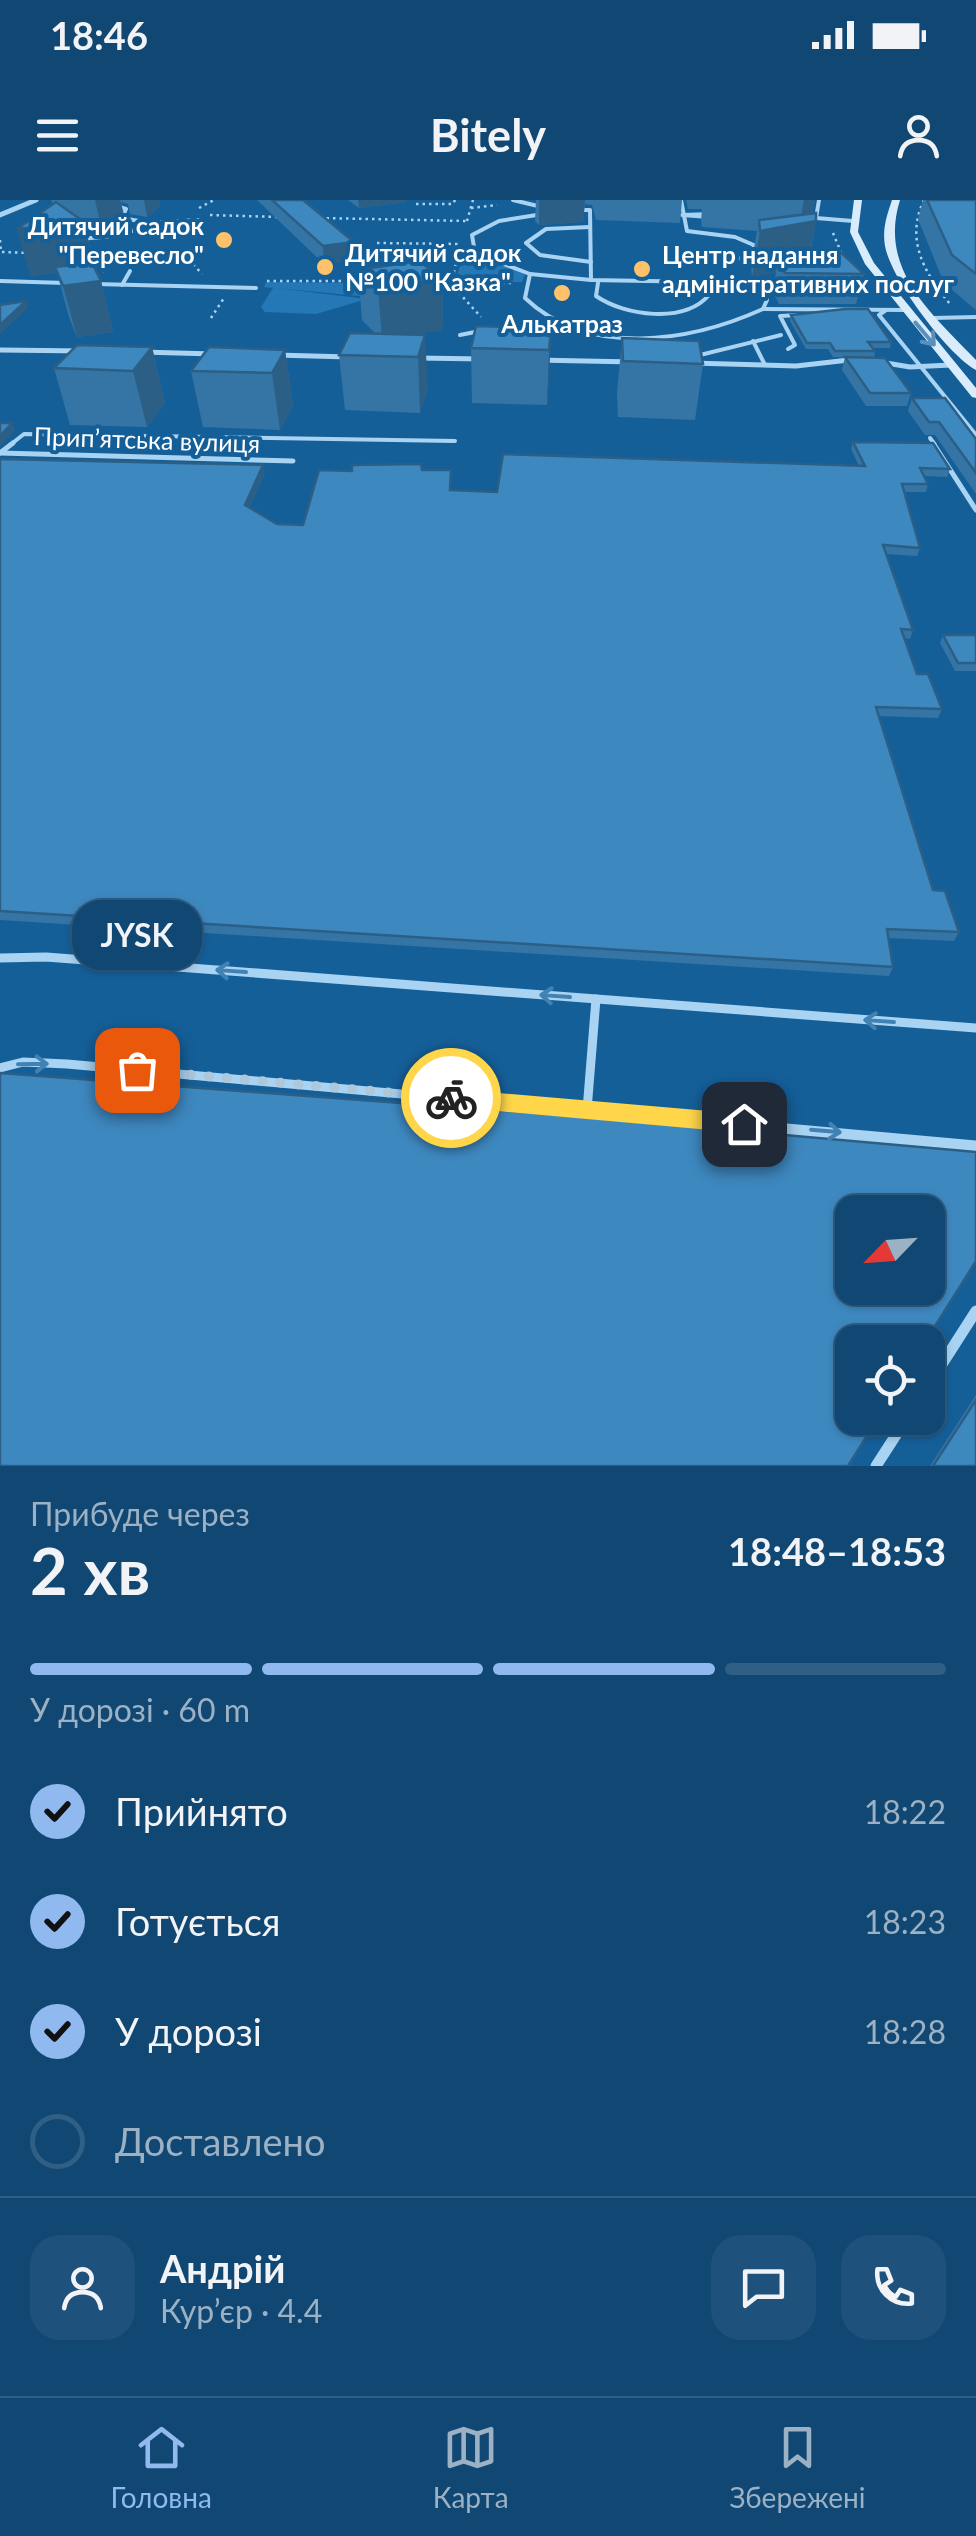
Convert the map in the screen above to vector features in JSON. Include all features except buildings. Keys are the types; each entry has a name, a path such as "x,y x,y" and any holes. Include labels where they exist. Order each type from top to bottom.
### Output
{"main road":[{"path":"858,200 853,221 870,264 976,396"},
{"path":"896,200 887,228 894,261 933,318 976,368"}],"street":[{"path":"0,215 36,200"},
{"path":"0,350 92,351"},
{"path":"132,352 229,354"},
{"path":"263,355 350,356"},
{"path":"405,357 498,359"},
{"path":"518,359 638,362"},
{"path":"677,362 765,365 864,359 923,367 950,365"}],"lane":[{"path":"96,200 126,209 122,218 150,224"},
{"path":"512,200 553,210 499,220 472,235 475,253 530,274 592,280 761,283 792,276"},
{"path":"681,200 686,231 735,237 756,246 741,258 699,262"},
{"path":"819,200 816,218 853,221"},
{"path":"848,200 858,200"},
{"path":"563,211 590,210 592,280"},
{"path":"682,215 716,215"},
{"path":"76,239 124,235 150,224 198,217"},
{"path":"590,227 546,229 529,236 526,243 540,255 590,262"},
{"path":"21,282 28,271"},
{"path":"123,283 130,271"},
{"path":"530,274 525,298 535,313 601,335 704,333 738,323 763,309 906,310"},
{"path":"0,281 72,283"},
{"path":"761,283 767,300 763,309"},
{"path":"88,284 257,286"},
{"path":"598,284 596,296 605,304 638,313 701,304 708,295 706,285"},
{"path":"788,349 795,346 780,316 834,315 848,310"},
{"path":"886,310 878,315 976,435"},
{"path":"933,318 976,317"},
{"path":"460,335 484,331"},
{"path":"697,363 696,353 781,335"},
{"path":"752,341 765,365"},
{"path":"724,347 731,364"},
{"path":"0,453 24,434 455,441"},
{"path":"930,438 976,510"},
{"name":"Припʼятська вулиця","path":"0,453 293,462"},
{"path":"0,958 46,957 976,1028"},
{"path":"587,1110 596,999"},
{"path":"0,1068 23,1062 66,1064 976,1146"},
{"path":"945,1359 976,1311"},
{"path":"876,1466 896,1435"}],"path":[{"path":"416,204 453,204 455,200"},
{"path":"908,214 921,200"},
{"path":"921,200 914,214 919,256 933,285 958,317"},
{"path":"198,217 278,217"},
{"path":"316,218 467,221"},
{"path":"376,243 460,244"},
{"path":"910,243 925,285 958,317"},
{"path":"78,250 93,255 110,281 123,283"},
{"path":"257,286 264,281 376,282"},
{"path":"432,282 527,283"},
{"path":"451,282 490,327"}],"shaded area":[{"path":"464,250 525,274 522,282 456,281"},
{"path":"266,282 441,284 359,296 276,288 367,299 316,314 265,312 261,307 273,288 264,287"}],"way so far":[{"path":"137,1070 451,1098"}],"place":[{"name":"Дитячий садок \"Перевесло\"","path":"224,240"},
{"name":"Дитячий садок №100 \"Казка\"","path":"325,267"},
{"name":"Центр надання адміністративних послуг","path":"642,269"},
{"name":"Алькатраз","path":"562,293"},
{"name":"JYSK","path":"137,1070"}],"route":[{"path":"451,1098 744,1124"}]}
